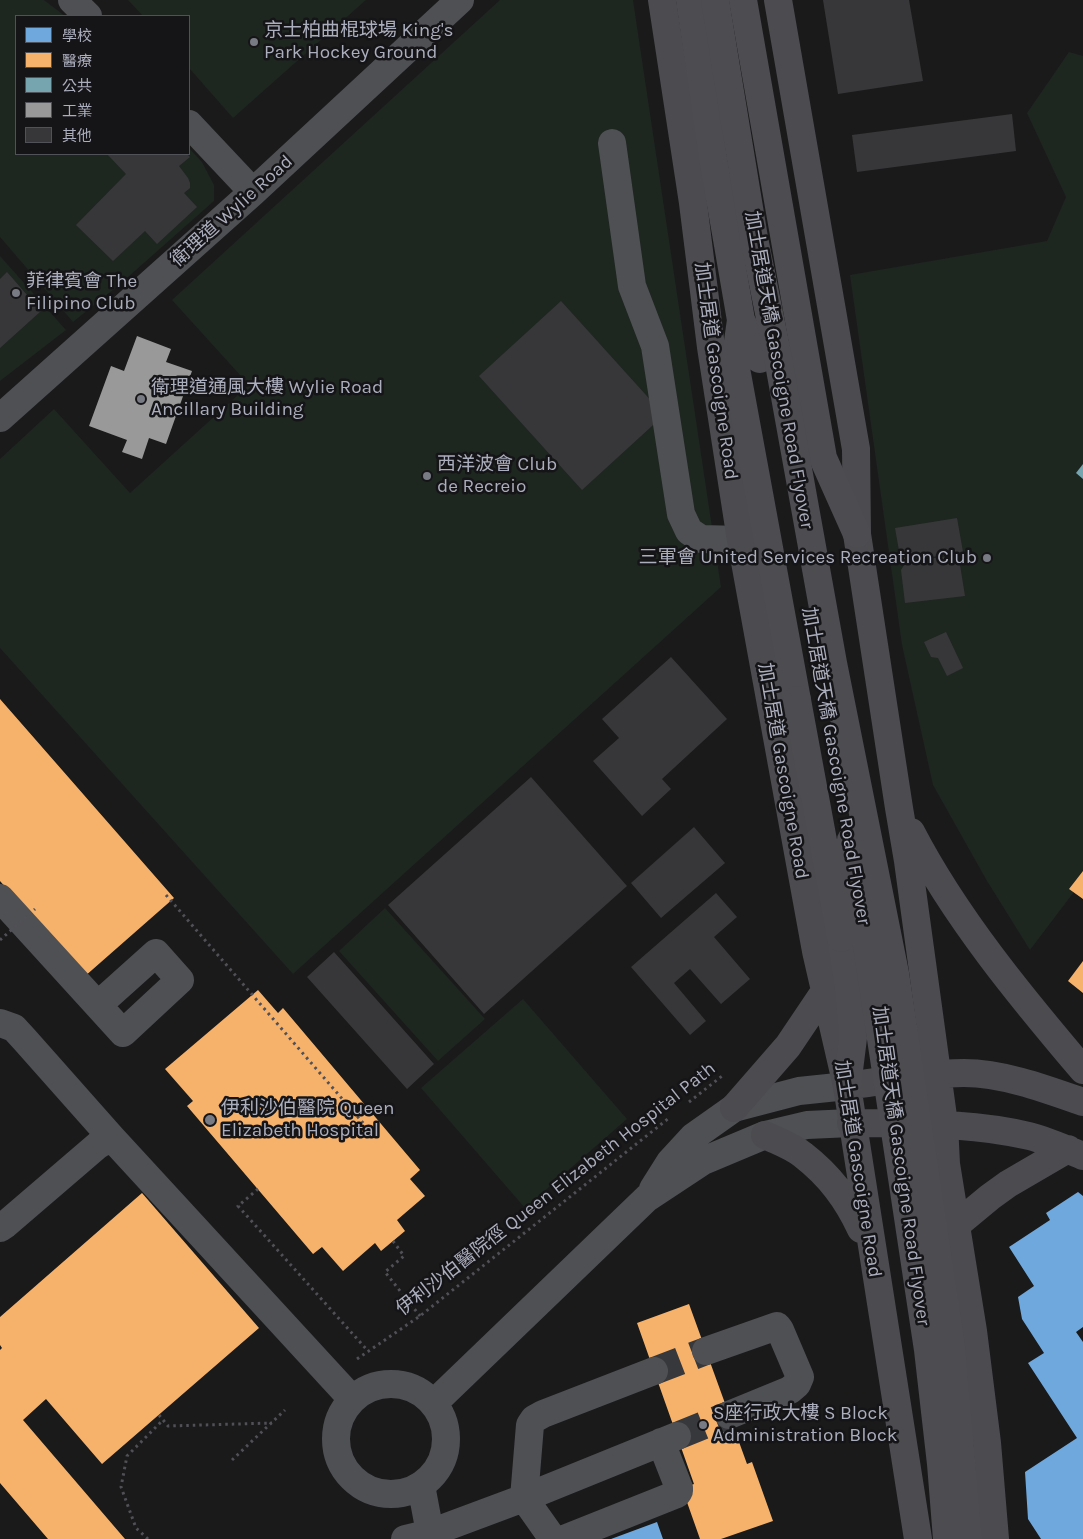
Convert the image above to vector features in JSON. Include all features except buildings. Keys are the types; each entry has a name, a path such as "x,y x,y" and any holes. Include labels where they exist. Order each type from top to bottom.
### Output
{"highway":[{"name":"加士居道天橋 Gascoigne Road Flyover","path":"690,0 712,158 741,320 760,359 849,832 928,1350 941,1464 947,1539"},
{"name":"加士居道天橋 Gascoigne Road Flyover","path":"715,0 754,238 778,358 833,663 895,973 951,1346 968,1539"},
{"path":"744,0 823,458 857,534"},
{"path":"741,320 734,363 849,989 854,1038 846,1086"}],"main road":[{"name":"加士居道 Gascoigne Road","path":"662,0 693,203 711,347 741,540 825,991 846,1086 918,1539"},
{"path":"778,0 856,449 857,534 908,861 944,1124 946,1164 974,1331 987,1443 995,1539"},
{"path":"899,808 924,857 946,892 1008,977 1083,1070"},
{"path":"734,1108 788,1046 825,991"},
{"path":"846,1086 966,1073 1012,1080 1083,1102"},
{"path":"851,1123 973,1126 1030,1136 1075,1153"},
{"path":"764,1136 803,1154 833,1182 849,1204 871,1250"},
{"path":"956,1226 1008,1184 1075,1153"}],"street":[{"path":"72,0 87,15"},
{"name":"衛理道 Wylie Road","path":"0,418 253,192 460,0"},
{"path":"190,125 253,192"},
{"path":"612,143 632,286 655,346 681,514 689,531 701,540 741,540"},
{"path":"0,898 98,1005"},
{"path":"0,1024 14,1028 26,1040 112,1137 352,1399"},
{"path":"647,1198 670,1162 693,1137 734,1108 799,1091 846,1086"},
{"path":"434,1402 647,1198 704,1161 764,1136 807,1125 851,1123"},
{"path":"0,1228 98,1145 112,1137"},
{"path":"706,1351 777,1326 800,1377 797,1384 790,1390 729,1415"},
{"path":"553,1539 524,1498 530,1425 534,1419 543,1414 654,1371"},
{"path":"385,1383 402,1384 420,1391 434,1402 443,1419 447,1437 444,1456 435,1473 421,1485 408,1492 394,1494 379,1493 365,1488 353,1479 344,1467 338,1454 336,1431 343,1410 352,1399 367,1388 385,1383"},
{"path":"421,1485 418,1536 524,1498 669,1439 679,1491 677,1494 564,1539"}],"path":[{"path":"166,895 370,1131 373,1129"},
{"path":"0,940 35,910"},
{"name":"伊利沙伯醫院徑 Queen Elizabeth Hospital Path","path":"684,1106 723,1075"},
{"name":"伊利沙伯醫院徑 Queen Elizabeth Hospital Path","path":"357,1359 420,1316 676,1112"},
{"path":"258,1189 238,1206 368,1351"},
{"path":"393,1241 404,1256 384,1272 420,1316"},
{"path":"232,1460 285,1410"},
{"path":"159,1415 168,1426 272,1423"},
{"path":"148,1539 136,1528 121,1487 127,1456 163,1420"}],"shaded area":[{"path":"0,0 44,0 64,15 15,15 15,155 190,155 190,149 202,162 214,185 214,201 119,285 73,322 0,237"},
{"name":"京士柏曲棍球場 King's Park Hockey Ground","path":"128,0 366,0 233,118 190,69 190,15 142,15"},
{"name":"西洋波會 Club de Recreio","path":"500,0 633,0 721,587 293,974 0,648 0,459 54,409 130,493 249,385 172,300"},
{"name":"三軍會 United Services Recreation Club","path":"1069,52 1083,56 1083,880 1030,950 987,881 933,785 902,645 850,275 1047,241 1066,197 1027,113"},
{"name":"菲律賓會 The Filipino Club","path":"0,256 66,330 0,381"},
{"path":"385,908 485,1019 438,1061 339,951"},
{"path":"523,999 627,1119 525,1208 421,1088"}],"tunnel":[{"path":"654,1371 706,1351"},
{"path":"677,1436 729,1415"}],"place":[{"name":"京士柏曲棍球場 King's Park Hockey Ground","path":"254,42"},
{"name":"菲律賓會 The Filipino Club","path":"16,293"},
{"name":"衛理道通風大樓 Wylie Road Ancillary Building","path":"141,399"},
{"name":"西洋波會 Club de Recreio","path":"427,476"},
{"name":"三軍會 United Services Recreation Club","path":"987,558"},
{"name":"伊利沙伯醫院 Queen Elizabeth Hospital","path":"210,1120"},
{"name":"S座行政大樓 S Block Administration Block","path":"703,1425"}]}
